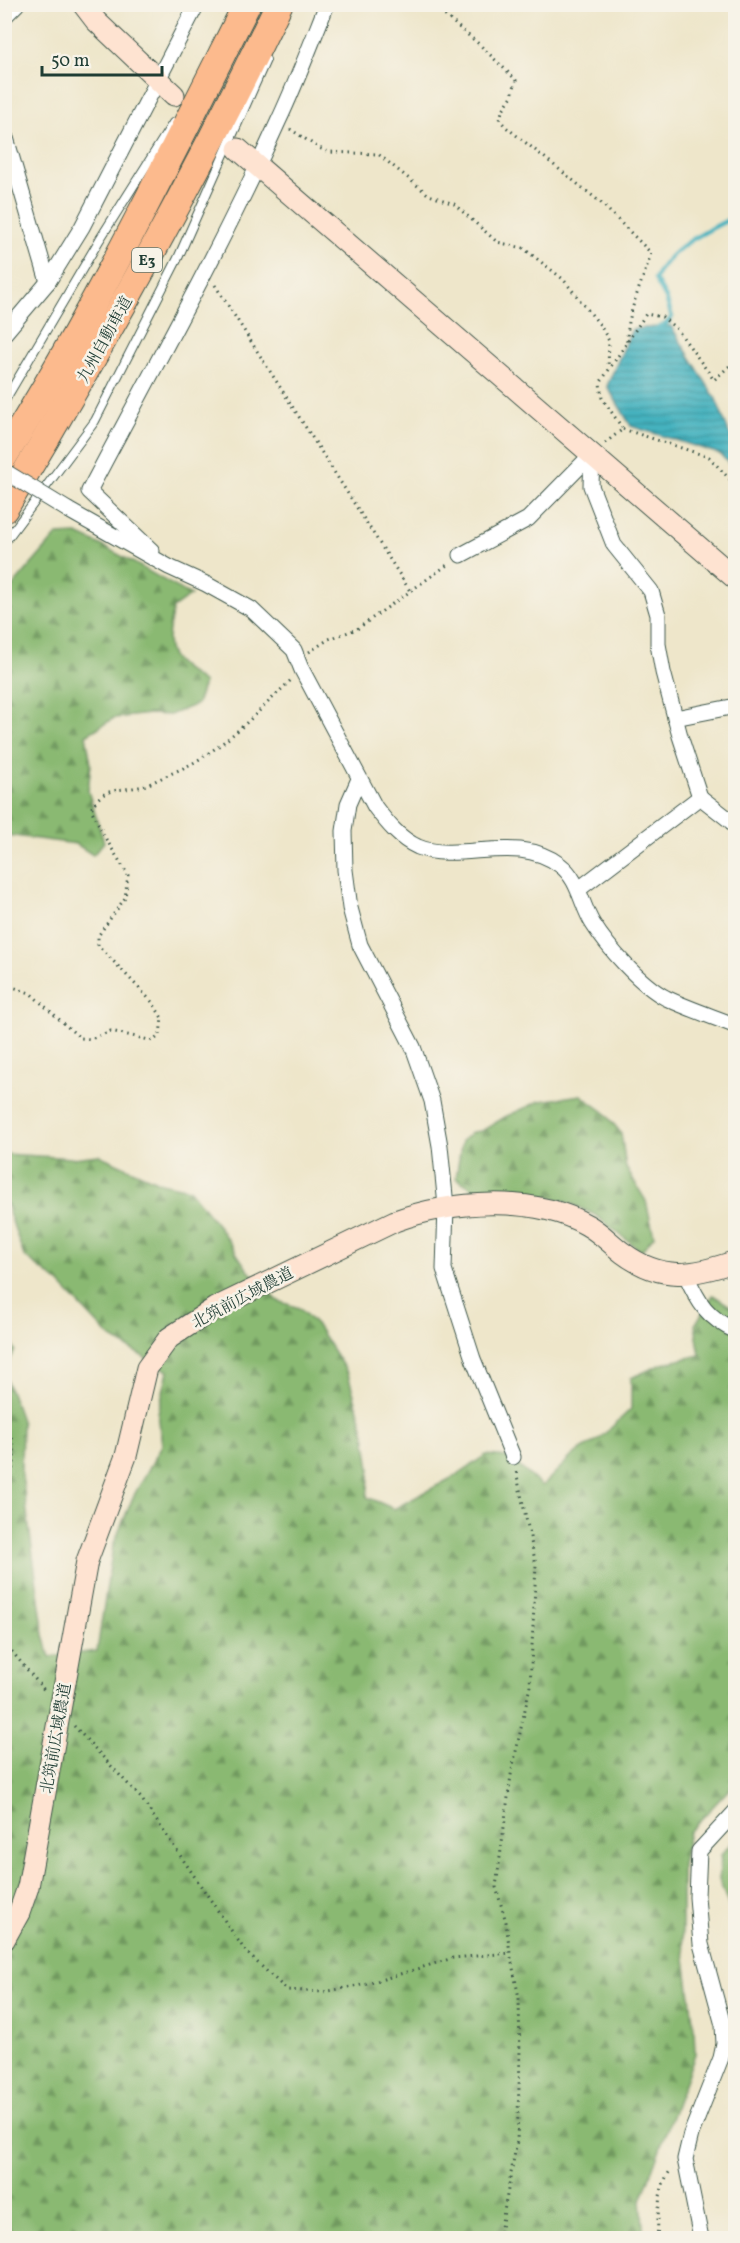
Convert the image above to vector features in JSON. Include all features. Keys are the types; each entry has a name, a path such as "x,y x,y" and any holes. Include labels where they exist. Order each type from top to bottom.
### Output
{"highway":[{"name":"九州自動車道","path":"4,456 49,385 152,194 246,4"},
{"name":"九州自動車道","path":"4,509 78,386 279,15"}],"street":[{"path":"4,17 17,4"},
{"path":"83,4 96,21 158,79 180,104"},
{"path":"4,334 48,282 82,227 197,4"},
{"path":"169,567 89,491 206,271 279,121 327,4"},
{"path":"4,131 48,282"},
{"path":"238,149 735,579"},
{"path":"461,555 528,519 592,454"},
{"path":"592,454 591,486 614,545 651,591 658,615 658,644 661,663 675,718 700,797 732,822 735,828"},
{"path":"4,471 169,567 251,609 294,650 375,807 388,825 407,842 433,851 493,848 533,852 561,865 579,889 585,910 594,926 641,981 665,997 734,1025"},
{"path":"675,718 735,706"},
{"path":"359,779 348,804 344,831 345,870 350,908 360,945 413,1047 432,1101 440,1146 446,1206 444,1269 473,1359 513,1457"},
{"path":"579,889 700,797"},
{"name":"北筑前広域農道","path":"4,1940 19,1913 28,1887 87,1561 126,1456 147,1368 169,1338 215,1308 395,1221 446,1206 490,1204 518,1206 566,1215 588,1225 646,1268 670,1274 686,1275 735,1261"},
{"path":"686,1275 700,1304 721,1324 735,1331"},
{"path":"701,2238 685,2159 691,2134 721,2058 724,2044 723,2025 700,1944 697,1897 699,1851 735,1811"}],"lane":[{"path":"279,15 285,4"},
{"path":"4,543 95,421 178,258 271,48"},
{"path":"4,402 180,104 224,49"}],"path":[{"path":"431,4 480,45 516,80 512,96 502,111 500,120 506,127 599,201 651,253 644,280 627,323 627,342"},
{"path":"279,121 328,152 378,154 429,195 454,204 497,242 523,248 563,279 600,325 609,341 608,368"},
{"path":"206,271 410,591"},
{"path":"735,360 714,380 677,329 662,317 646,315 600,383 602,398 622,429 709,456 735,486"},
{"path":"592,454 622,429"},
{"path":"4,984 30,993 80,1038 91,1039 111,1031 153,1041 160,1035 162,1017 153,1003 98,945 98,936 125,898 128,875 91,809 96,798 104,792 146,785 194,762 243,726 300,665 329,639 357,629 461,555"},
{"path":"4,1422 14,1442 4,1510"},
{"path":"500,2238 517,2140 520,2059 519,1998 506,1922 496,1887 511,1775 530,1686 536,1565 513,1457"},
{"path":"4,1642 60,1710 141,1798 246,1952 287,1990 323,1992 367,1984 453,1958 510,1953"},
{"path":"657,2238 660,2196 668,2173 685,2159"}],"green space":[{"path":"77,534 121,555 191,595 173,608 168,645 175,660 204,683 197,704 170,715 150,714 114,718 86,735 91,764 88,791 104,842 93,855 76,844 7,835 5,830 5,595 57,535"},
{"path":"581,1095 604,1112 621,1133 626,1168 646,1201 654,1236 641,1251 595,1215 563,1200 526,1194 478,1192 456,1178 462,1141 472,1132 482,1131 505,1117 540,1101"},
{"path":"5,1154 73,1158 99,1155 161,1183 189,1189 219,1227 247,1269 278,1301 299,1308 318,1327 348,1374 365,1434 370,1469 367,1497 394,1509 455,1476 486,1455 508,1457 542,1486 573,1455 599,1439 631,1409 631,1378 662,1364 700,1355 695,1325 713,1295 735,1309 735,1783 689,1832 682,1864 682,1935 694,2028 695,2054 641,2200 644,2238 5,2238 4,1373 22,1423 21,1469 44,1635 50,1657 97,1651 113,1546 133,1497 162,1445 158,1413 168,1371 111,1338 59,1283 24,1256 5,1201"},
{"path":"5,1335 15,1350 5,1371"},
{"path":"735,1839 735,1922 719,1880 721,1855"}],"water":[{"path":"671,326 716,399 729,433 735,441 735,470 720,454 631,426 607,386 632,329"}],"waterway":[{"path":"656,329 666,324 672,317 666,298 655,279 661,268 669,258 690,241 736,216"}]}
